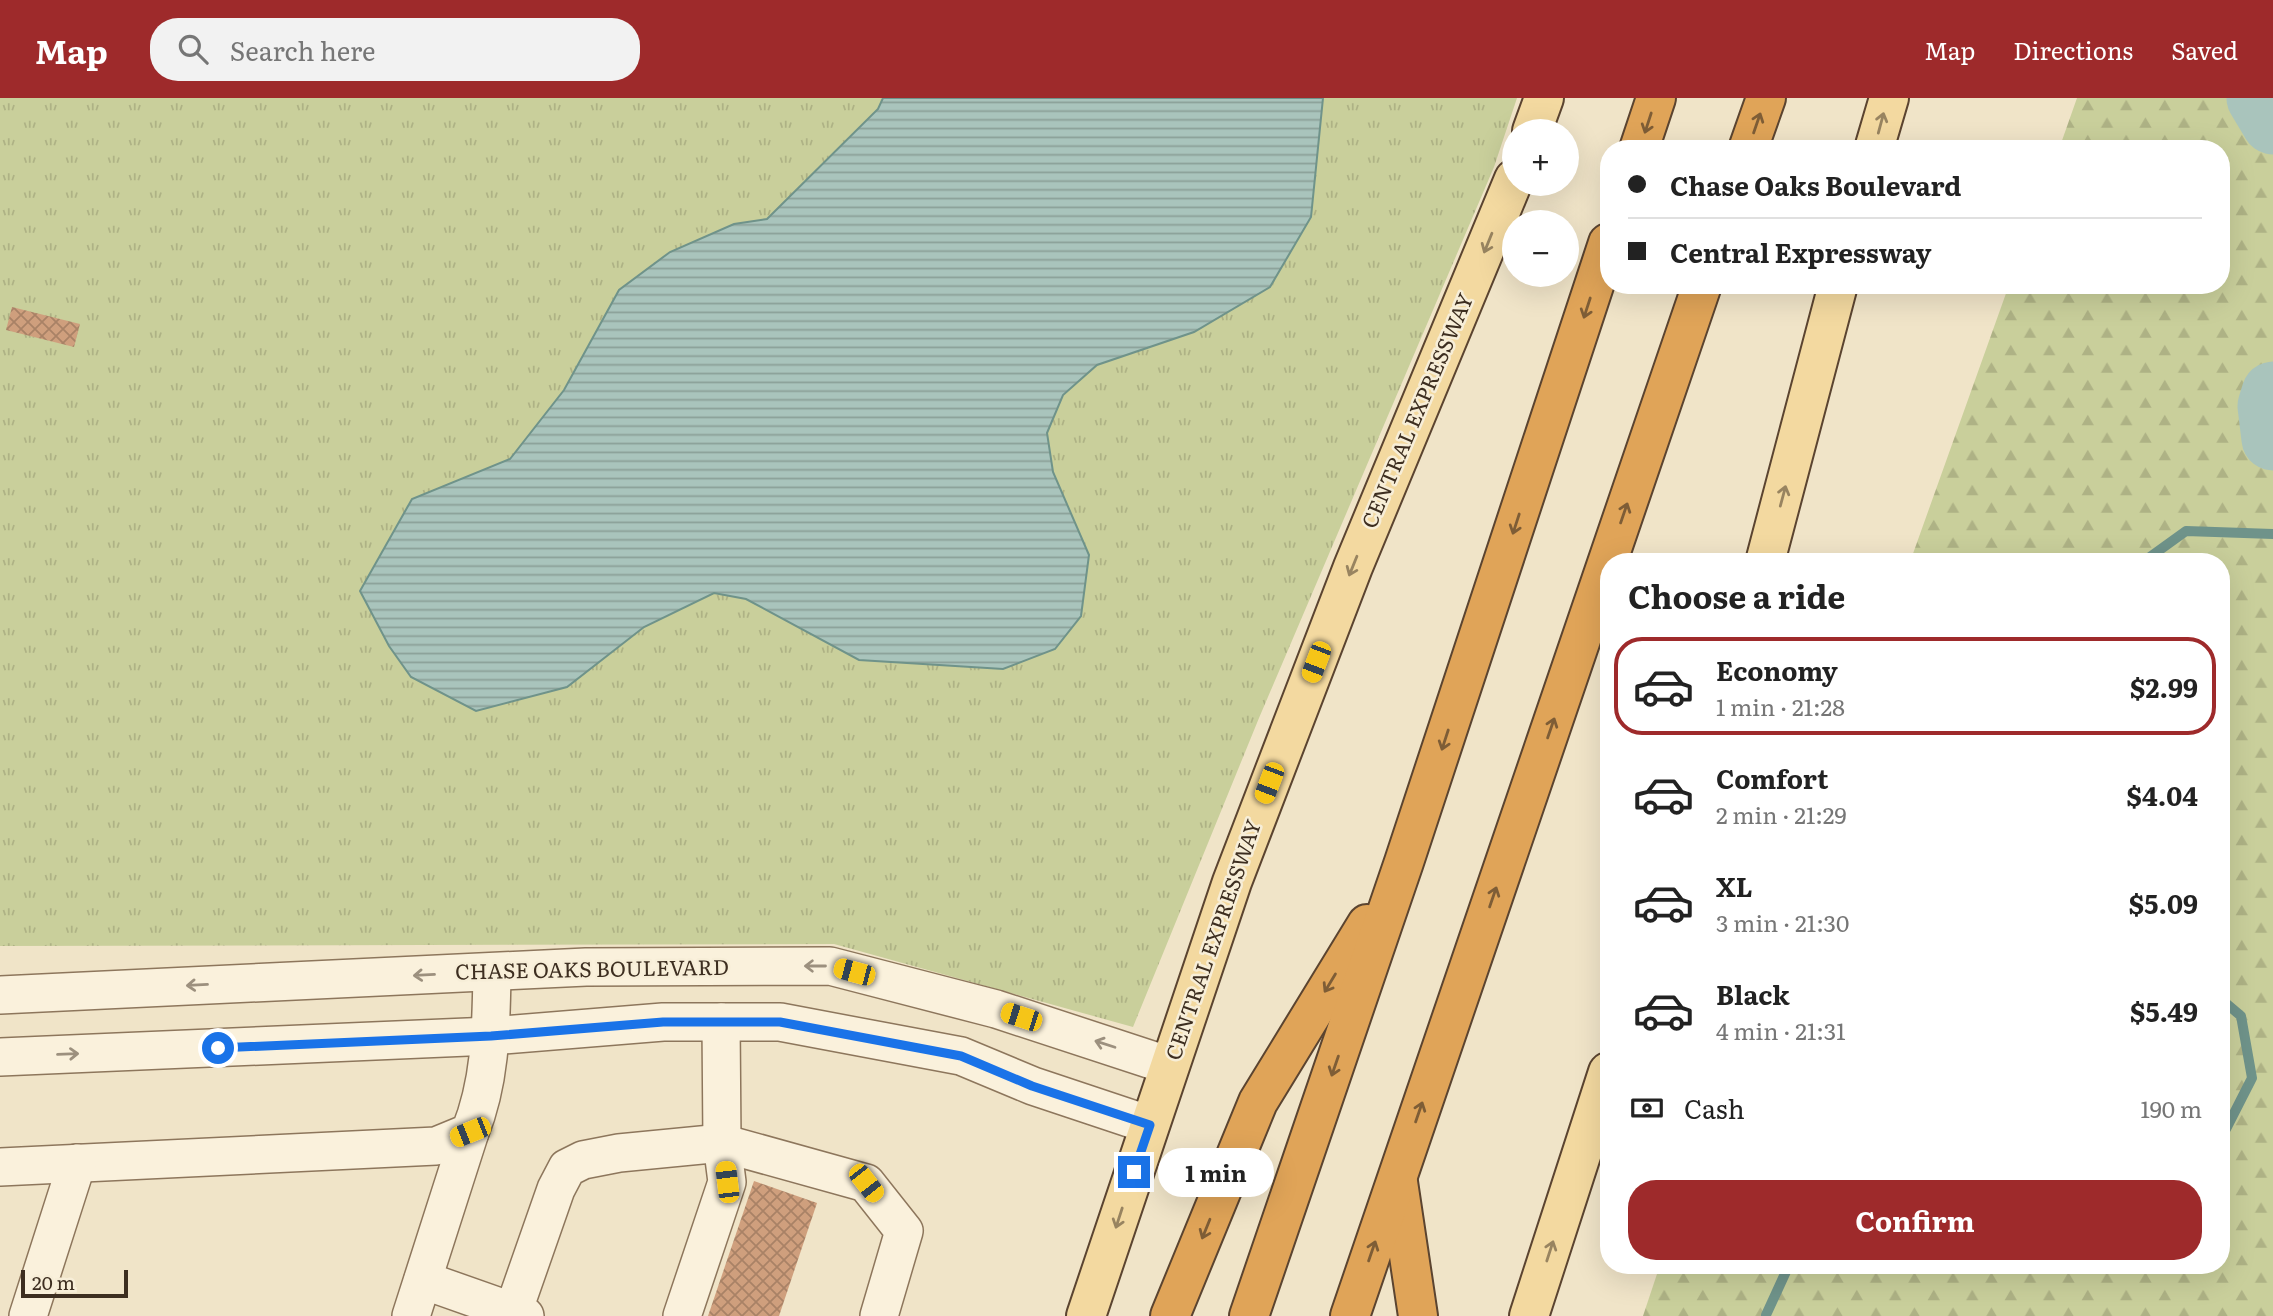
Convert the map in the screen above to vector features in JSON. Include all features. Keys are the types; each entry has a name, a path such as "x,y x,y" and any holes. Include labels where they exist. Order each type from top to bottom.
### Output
{"highway":[{"path":"1642,140 1656,98"},
{"path":"1751,140 1766,98"},
{"path":"1249,1316 1404,862 1600,267"},
{"path":"1610,553 1699,294"},
{"path":"1350,1316 1600,583"},
{"path":"1170,1316 1258,1102 1404,862"},
{"path":"1397,1177 1418,1316"}],"main road":[{"path":"1536,119 1544,98"},
{"path":"1877,140 1889,98"},
{"name":"CENTRAL EXPRESSWAY","path":"1086,1316 1232,882 1353,567 1507,196"},
{"path":"1767,553 1836,294"},
{"path":"1529,1316 1600,1097"}],"street":[{"name":"CHASE OAKS BOULEVARD","path":"0,995 586,967 830,966 996,1009 1170,1066"},
{"path":"411,1316 470,1132 483,1101 491,1036 492,972"},
{"path":"0,1057 491,1036 663,1022 780,1022 961,1056 1032,1086 1150,1125"},
{"path":"682,1316 727,1182 722,1143 721,1022"},
{"path":"0,1167 436,1146 470,1132"},
{"path":"423,1280 519,1314 556,1189 567,1168 583,1160 619,1153 722,1143 866,1183 904,1231 879,1316"},
{"path":"28,1316 77,1163"}],"green space":[{"path":"0,98 1517,98 1510,119 1502,119 1502,143 1494,167 1259,718 1133,1027 834,944 0,946"},
{"path":"2077,98 2273,98 2273,1316 1643,1316 1657,1274 2230,1274 2230,553 1913,553 2006,294 2230,294 2230,140 2062,140"}],"water":[{"path":"883,98 1323,98 1311,217 1270,287 1194,332 1097,365 1063,395 1047,433 1053,472 1089,555 1081,616 1055,649 1003,669 859,660 746,599 714,593 644,627 567,687 476,711 411,677 389,646 360,591 412,499 510,459 564,390 619,290 670,252 734,224 767,219 878,109"}],"building":[{"path":"12,307 80,324 74,347 6,330"},
{"path":"754,1181 817,1203 779,1316 708,1316"}],"waterway":[{"path":"2258,98 2273,123"},
{"path":"2273,393 2269,406 2273,439"},
{"path":"2155,553 2186,531 2273,534"},
{"path":"2230,1007 2241,1016 2252,1078 2230,1121"},
{"path":"1766,1315 1785,1274"}],"route":[{"path":"218,1048 491,1036 663,1022 780,1022 961,1056 1032,1086 1150,1125 1134,1172"}]}
